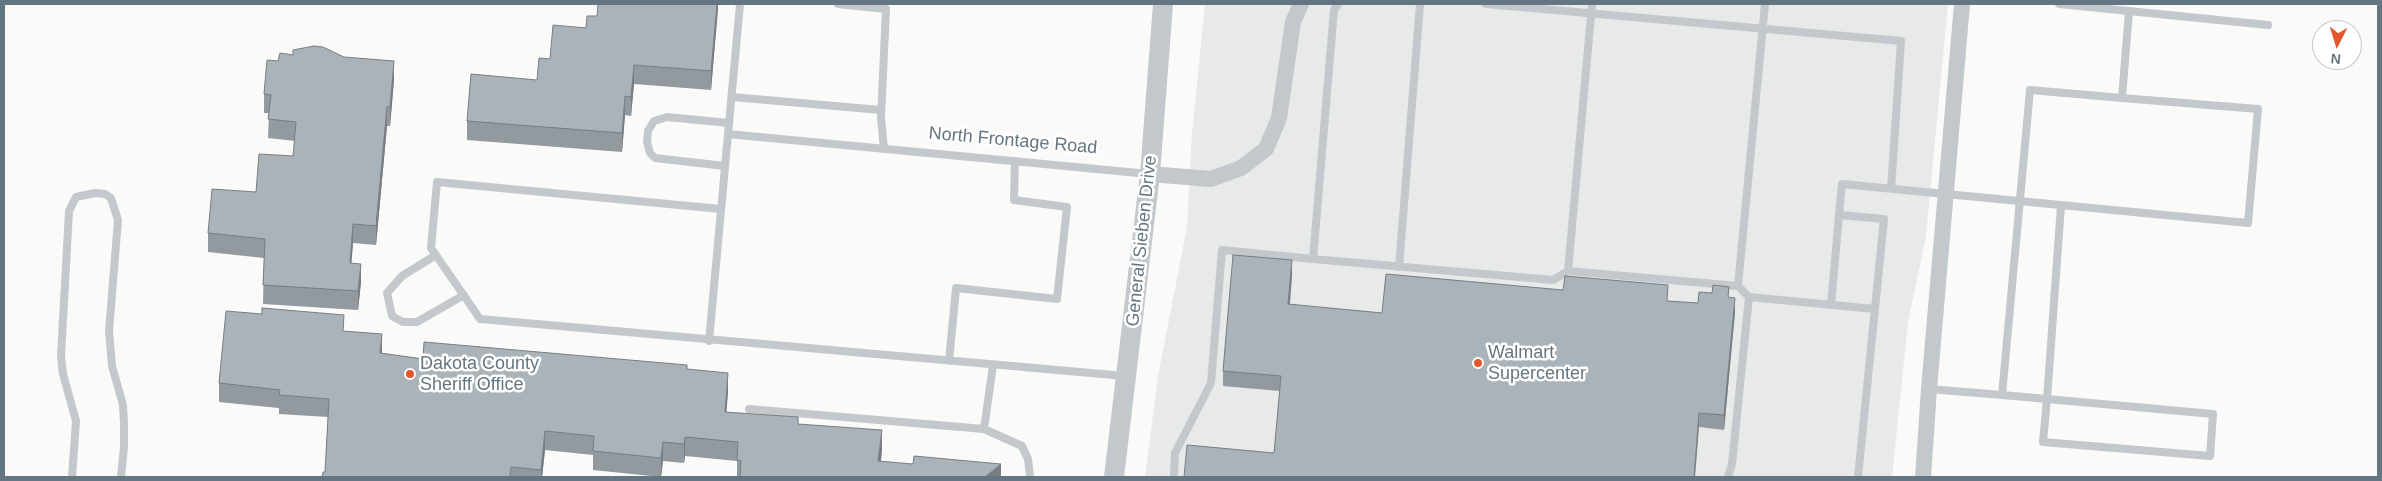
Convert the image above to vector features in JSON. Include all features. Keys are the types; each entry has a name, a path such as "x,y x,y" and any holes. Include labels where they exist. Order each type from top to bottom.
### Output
{"street":[{"name":"General Sieben Drive","path":"1114,477 1150,174 1163,4"},
{"name":"North Frontage Road","path":"1150,174 1211,179 1241,168 1266,149 1279,118 1293,22 1301,4"},
{"path":"1923,477 1962,4"}],"lane":[{"path":"709,340 740,4"},
{"path":"838,4 886,9 882,110 884,149"},
{"path":"1313,259 1334,10 1338,4"},
{"path":"1400,267 1420,4"},
{"path":"1486,4 1901,41 1891,189"},
{"path":"1568,271 1592,4"},
{"path":"1738,286 1764,4"},
{"path":"2059,4 2268,25"},
{"path":"2122,98 2129,11"},
{"path":"1831,305 1842,184 1947,195 2021,202 2061,206 2248,222 2258,109 2030,90 2021,202 2002,396"},
{"path":"732,97 882,110"},
{"path":"725,166 655,158 650,153 647,142 648,131 654,121 667,117 729,122"},
{"name":"North Frontage Road","path":"728,134 1150,174"},
{"path":"950,361 956,288 1057,299 1067,207 1014,200 1015,161"},
{"path":"721,209 437,182 431,248 480,319 1127,376"},
{"path":"72,477 76,421 63,374 61,356 69,211 76,197 95,193 105,194 111,198 118,220 109,332 112,366 123,405 124,447 121,477"},
{"path":"1929,389 2002,396 2046,399 2213,414 2210,456 2044,442 2046,399 2061,206"},
{"path":"1839,215 1884,218 1858,477"},
{"path":"1174,477 1175,453 1211,383 1222,250 1553,280 1568,271 1738,286 1749,297 1875,309"},
{"path":"436,255 402,276 387,293 392,316 403,322 417,322 464,295"},
{"path":"1728,477 1732,464 1749,297"},
{"path":"984,428 993,365"},
{"path":"749,409 984,428 1022,446 1028,458 1030,477"}],"shaded area":[{"path":"1205,4 1948,4 1926,236 1908,323 1892,477 1145,477 1158,376 1187,227 1192,133"}],"building":[{"path":"598,4 717,4 711,71 634,65 631,97 625,96 622,133 467,121 471,74 537,80 539,58 550,59 553,25 586,28 587,16 597,16"},
{"path":"314,46 323,47 344,57 394,61 390,107 387,107 376,226 353,224 350,263 361,264 358,291 263,285 265,239 208,233 212,189 256,192 259,154 293,156 296,122 268,119 271,95 264,94 267,60 278,61 280,53 293,55 293,50"},
{"name":"Walmart Supercenter","path":"1233,255 1292,260 1288,304 1382,313 1386,274 1563,290 1565,276 1668,285 1667,301 1698,303 1699,292 1712,293 1713,285 1729,287 1728,297 1735,298 1724,415 1699,413 1694,477 1184,477 1187,445 1274,453 1281,376 1223,371"},
{"path":"262,308 344,315 343,331 382,334 380,353 423,359 424,342 687,365 687,369 728,373 725,412 798,417 798,424 882,430 878,461 913,464 914,456 1001,464 985,477 740,477 741,461 737,460 738,442 685,437 684,444 663,442 661,458 593,451 594,436 545,431 541,470 511,467 510,477 322,477 323,472 325,472 329,399 279,395 280,390 219,383 226,311 262,314"}],"place":[{"name":"Walmart Supercenter","path":"1478,363"},
{"name":"Dakota County Sheriff Office","path":"410,374"}]}
